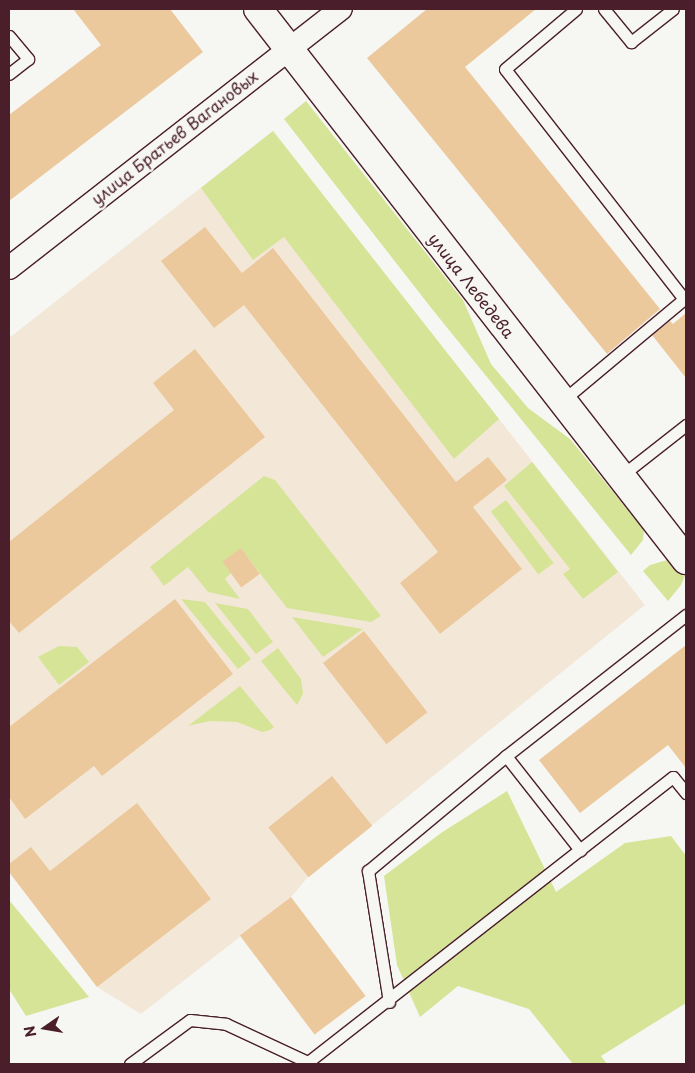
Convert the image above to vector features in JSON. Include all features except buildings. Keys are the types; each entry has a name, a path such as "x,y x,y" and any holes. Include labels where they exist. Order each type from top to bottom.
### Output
{"street":[{"name":"улица Лебедева","path":"258,9 290,46 562,402 686,560"},
{"name":"улица Братьев Вагановых","path":"9,268 290,46 341,9"}],"lane":[{"path":"562,402 685,298 505,68 576,9"},
{"path":"604,9 631,42 673,9"},
{"path":"9,36 28,59 9,74"},
{"path":"621,476 686,424"},
{"path":"389,1002 368,871 506,756 686,615"},
{"path":"506,756 580,850"},
{"path":"130,1064 190,1020 226,1024 306,1063 389,1002 674,777 686,793"}],"shaded area":[{"path":"273,131 645,605 308,877 291,897 141,1014 97,987 9,872 9,338"}],"green space":[{"path":"306,101 463,300 491,364 528,408 570,439 644,530 643,540 631,555 432,309 284,119"},
{"path":"273,131 499,419 454,459 284,237 253,260 201,188"},
{"path":"532,462 618,572 583,599 563,574 570,569 504,486"},
{"path":"264,476 275,480 381,616 371,622 287,608 241,549 223,562 231,573 225,579 240,599 208,592 188,567 164,586 150,567"},
{"path":"506,500 554,563 538,575 491,511"},
{"path":"671,559 685,575 681,585 668,601 643,571 650,565"},
{"path":"181,599 205,602 251,659 238,669"},
{"path":"215,603 248,609 273,642 256,654"},
{"path":"292,617 363,629 323,657"},
{"path":"59,646 77,647 89,662 59,685 38,657"},
{"path":"278,648 301,679 303,694 297,705 261,661"},
{"path":"240,686 274,727 262,732 237,722 210,721 188,726"},
{"path":"507,791 556,892 625,843 671,836 686,856 686,1003 601,1056 607,1064 573,1064 529,1009 458,986 420,1017 397,965 384,876 441,833"},
{"path":"9,900 89,997 26,1016 9,989"}]}
